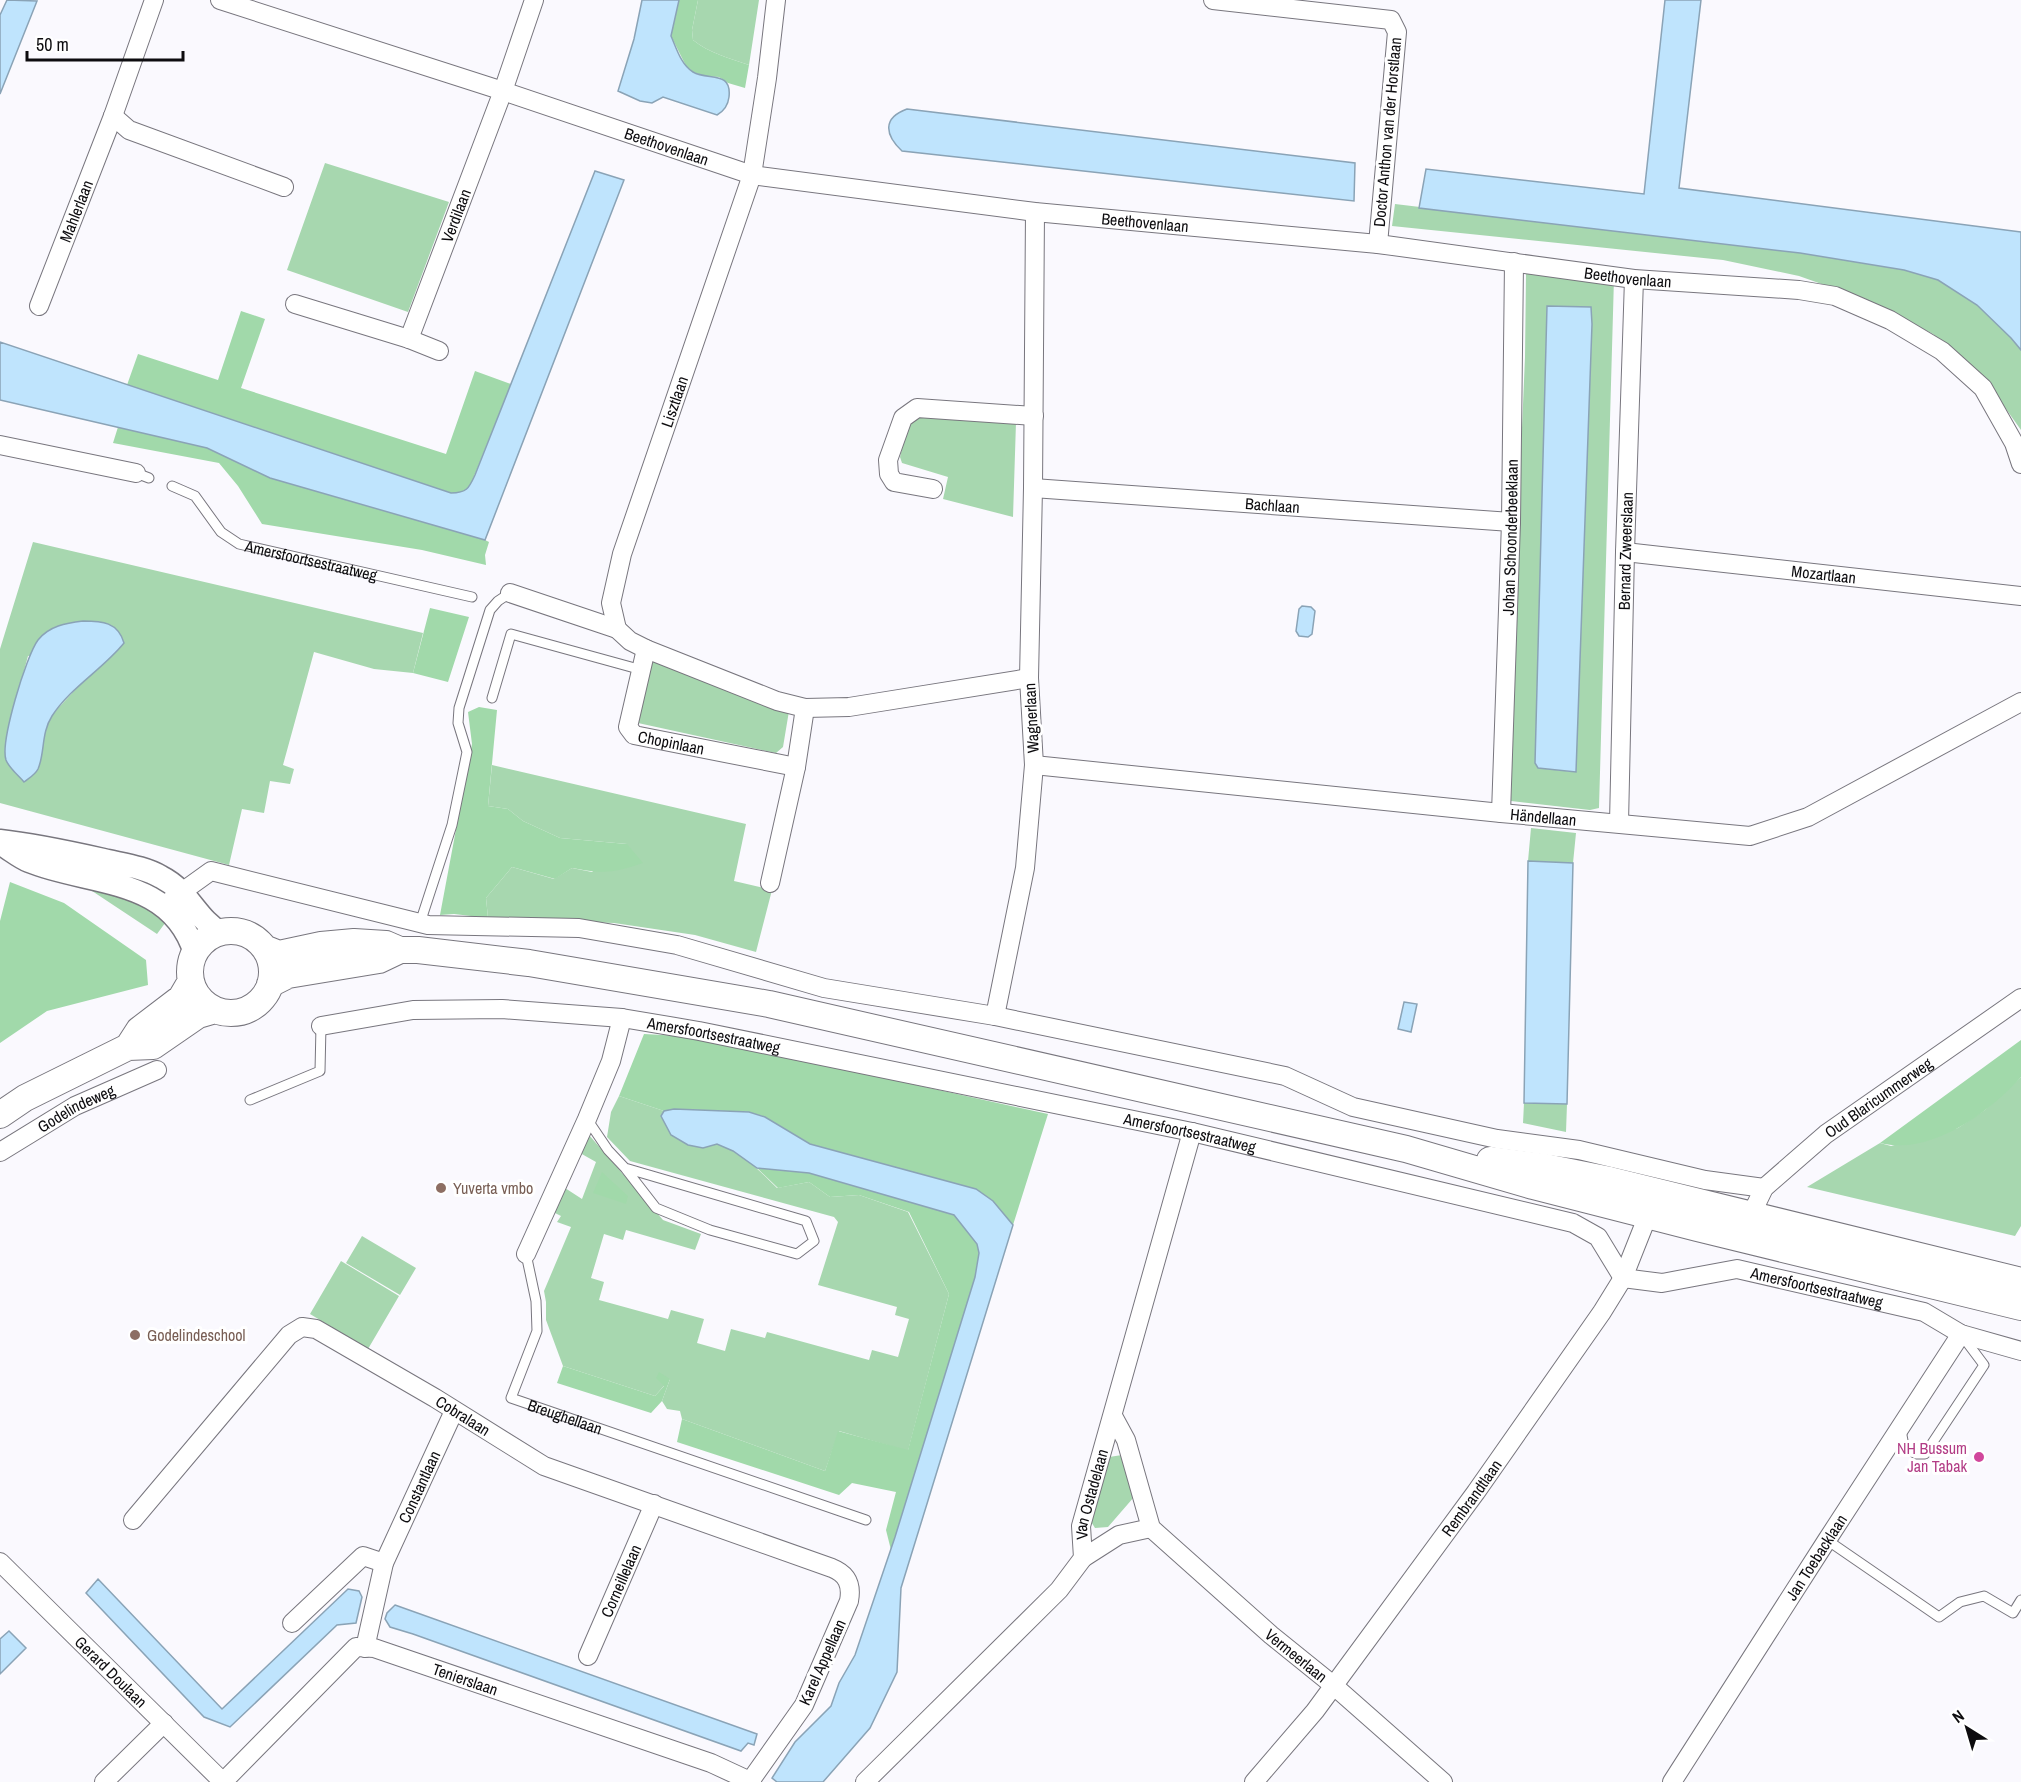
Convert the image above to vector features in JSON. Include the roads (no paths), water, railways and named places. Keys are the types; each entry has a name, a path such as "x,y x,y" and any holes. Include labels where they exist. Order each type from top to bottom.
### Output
{"main road":[{"path":"221,933 240,933 249,936 264,948 271,965 270,984 260,1001 243,1011 224,1013 215,1010 197,996 191,981 191,962 195,953 206,941 221,933"},
{"name":"Amersfoortsestraatweg","path":"264,948 279,954 321,945 354,942 386,944 400,950 530,963 769,1004 1406,1149 1545,1167 1652,1203 1697,1228 2021,1307"},
{"name":"Amersfoortsestraatweg","path":"270,984 288,975 379,960 400,950"},
{"name":"Godelindeweg","path":"128,1047 139,1030 181,998 191,981"},
{"name":"Godelindeweg","path":"0,1115 25,1098 128,1047 153,1046 198,1015 215,1010"},
{"name":"Amersfoortsestraatweg","path":"1652,1203 1750,1215 2021,1281"}],"street":[{"name":"Mahlerlaan","path":"39,306 113,116 154,0"},
{"name":"Beethovenlaan","path":"220,0 503,91 752,175 1035,212 1378,244 1634,279 1799,290 1835,296 1890,320 1942,351 1983,388 2014,443 2021,464"},
{"name":"Verdilaan","path":"409,339 503,91 534,0"},
{"path":"752,175 776,0"},
{"name":"Doctor Anthon van der Horstlaan","path":"1213,0 1390,20 1397,32 1378,244"},
{"path":"113,116 129,130 284,187"},
{"name":"Lisztlaan","path":"617,629 610,603 622,554 752,175"},
{"name":"Wagnerlaan","path":"995,1016 1025,868 1034,765 1029,678 1035,212"},
{"name":"Johan Schoonderbeeklaan","path":"1501,813 1511,522 1514,262"},
{"name":"Bernard Zweerslaan","path":"1619,823 1634,279"},
{"path":"295,304 409,339 439,351"},
{"path":"933,489 894,482 889,474 888,460 903,418 917,408 1034,416"},
{"path":"0,445 143,476"},
{"name":"Bachlaan","path":"1033,488 1511,522"},
{"name":"Mozartlaan","path":"1625,552 2021,596"},
{"path":"510,593 617,629 630,641 646,648 777,701 805,708 849,707 1029,678"},
{"name":"Chopinlaan","path":"646,648 628,727 634,735 796,767"},
{"name":"Händellaan","path":"1034,765 1750,836 1808,817 2021,702"},
{"path":"770,883 796,767 805,708"},
{"path":"0,842 36,845 131,866 161,876 182,891 208,926 221,933"},
{"path":"0,842 28,861 89,879 131,888 164,906 190,938 195,953"},
{"path":"164,906 211,871 420,923 579,928 677,945 824,988 995,1016 1285,1076 1353,1107 1497,1139 1579,1150 1705,1180 1764,1188"},
{"name":"Oud Blaricummerweg","path":"1750,1215 1764,1188 1826,1134 2021,998"},
{"name":"Amersfoortsestraatweg","path":"321,1026 413,1010 502,1009 622,1018 699,1031 1192,1132 1573,1223 1598,1237 1623,1278 1662,1283 1737,1269 1924,1312 1961,1334 2021,1351"},
{"name":"Breughellaan","path":"526,1254 611,1061 622,1018"},
{"name":"Godelindeweg","path":"0,1152 75,1106 157,1070"},
{"name":"Van Ostadelaan","path":"865,1782 1059,1590 1083,1558 1081,1526 1192,1132"},
{"name":"Rembrandtlaan","path":"1254,1782 1315,1711 1476,1492 1602,1312 1623,1278 1652,1203"},
{"name":"Cobralaan","path":"133,1520 289,1335 302,1327 316,1329 544,1466 839,1570 850,1587 849,1601"},
{"name":"Jan Toebacklaan","path":"1672,1782 1961,1334"},
{"name":"Constantlaan","path":"365,1648 384,1563 454,1411"},
{"path":"1083,1558 1119,1535 1151,1528 1126,1440 1113,1416"},
{"name":"Corneillelaan","path":"588,1656 654,1504"},
{"name":"Vermeerlaan","path":"1151,1528 1271,1635 1333,1685 1443,1782"},
{"path":"292,1623 363,1556 384,1563"},
{"name":"Gerard Doulaan","path":"0,1563 223,1782"},
{"name":"Karel Appellaan","path":"752,1781 804,1705 849,1601"},
{"path":"223,1782 356,1647 365,1648"},
{"name":"Tenierslaan","path":"365,1648 374,1648 700,1759 752,1781"},
{"path":"104,1782 164,1723"}],"lane":[{"name":"Amersfoortsestraatweg","path":"172,486 195,496 221,532 239,544 472,597"},
{"path":"420,923 452,825 467,752 458,723 459,708 490,610 510,593"},
{"path":"492,698 511,634 642,670"},
{"path":"250,1100 320,1071 321,1026"},
{"path":"587,1119 608,1150 656,1208 710,1230 797,1254 814,1241 806,1221 625,1168"},
{"name":"Breughellaan","path":"526,1254 536,1301 537,1331 511,1398 866,1520"},
{"path":"1900,1428 1905,1446 1916,1454 1925,1454 1984,1365 1961,1334"},
{"path":"1827,1540 1939,1617 1960,1602 1984,1596 2013,1612 2021,1600"}],"water":[{"path":"7,0 37,1 0,94 0,15"},
{"path":"642,0 679,0 671,36 679,56 693,72 723,80 729,89 725,108 717,115 663,97 652,103 640,101 618,91 634,39"},
{"path":"1665,0 1701,0 1679,188 2021,232 2021,350 1977,305 1938,280 1904,270 1800,253 1419,208 1426,169 1644,194"},
{"path":"907,109 1355,163 1354,201 902,151 892,139 889,127 893,117"},
{"path":"595,171 624,180 485,540 270,478 207,448 0,400 0,342 451,493 464,491 475,475"},
{"path":"1547,306 1591,307 1576,772 1538,768 1535,763"},
{"path":"1302,606 1311,607 1315,611 1312,634 1308,637 1299,636 1296,631 1299,609"},
{"path":"83,621 108,624 118,631 124,643 68,696 52,716 46,729 38,769 24,782 7,763 5,750 10,718 27,663 38,640 47,631 64,624"},
{"path":"1528,861 1573,863 1567,1104 1524,1103"},
{"path":"1404,1002 1417,1004 1411,1032 1398,1029"},
{"path":"674,1109 749,1112 765,1117 810,1144 976,1189 993,1201 1013,1225 901,1588 897,1672 870,1728 823,1782 777,1782 772,1778 795,1742 831,1706 839,1683 855,1655 895,1537 975,1277 979,1253 977,1244 954,1215 809,1173 757,1168 733,1151 717,1144 703,1148 688,1145 671,1135 661,1116 664,1111"},
{"path":"98,1579 222,1709 348,1589 359,1591 362,1597 356,1623 337,1625 230,1727 204,1717 86,1593"},
{"path":"395,1605 757,1734 754,1745 748,1743 741,1751 390,1627 385,1619 387,1613"},
{"path":"9,1631 26,1648 0,1674 0,1639"}],"place":[{"name":"Yuverta vmbo","path":"441,1188"},
{"name":"Godelindeschool","path":"135,1335"},
{"name":"NH Bussum Jan Tabak","path":"1979,1457"}]}
